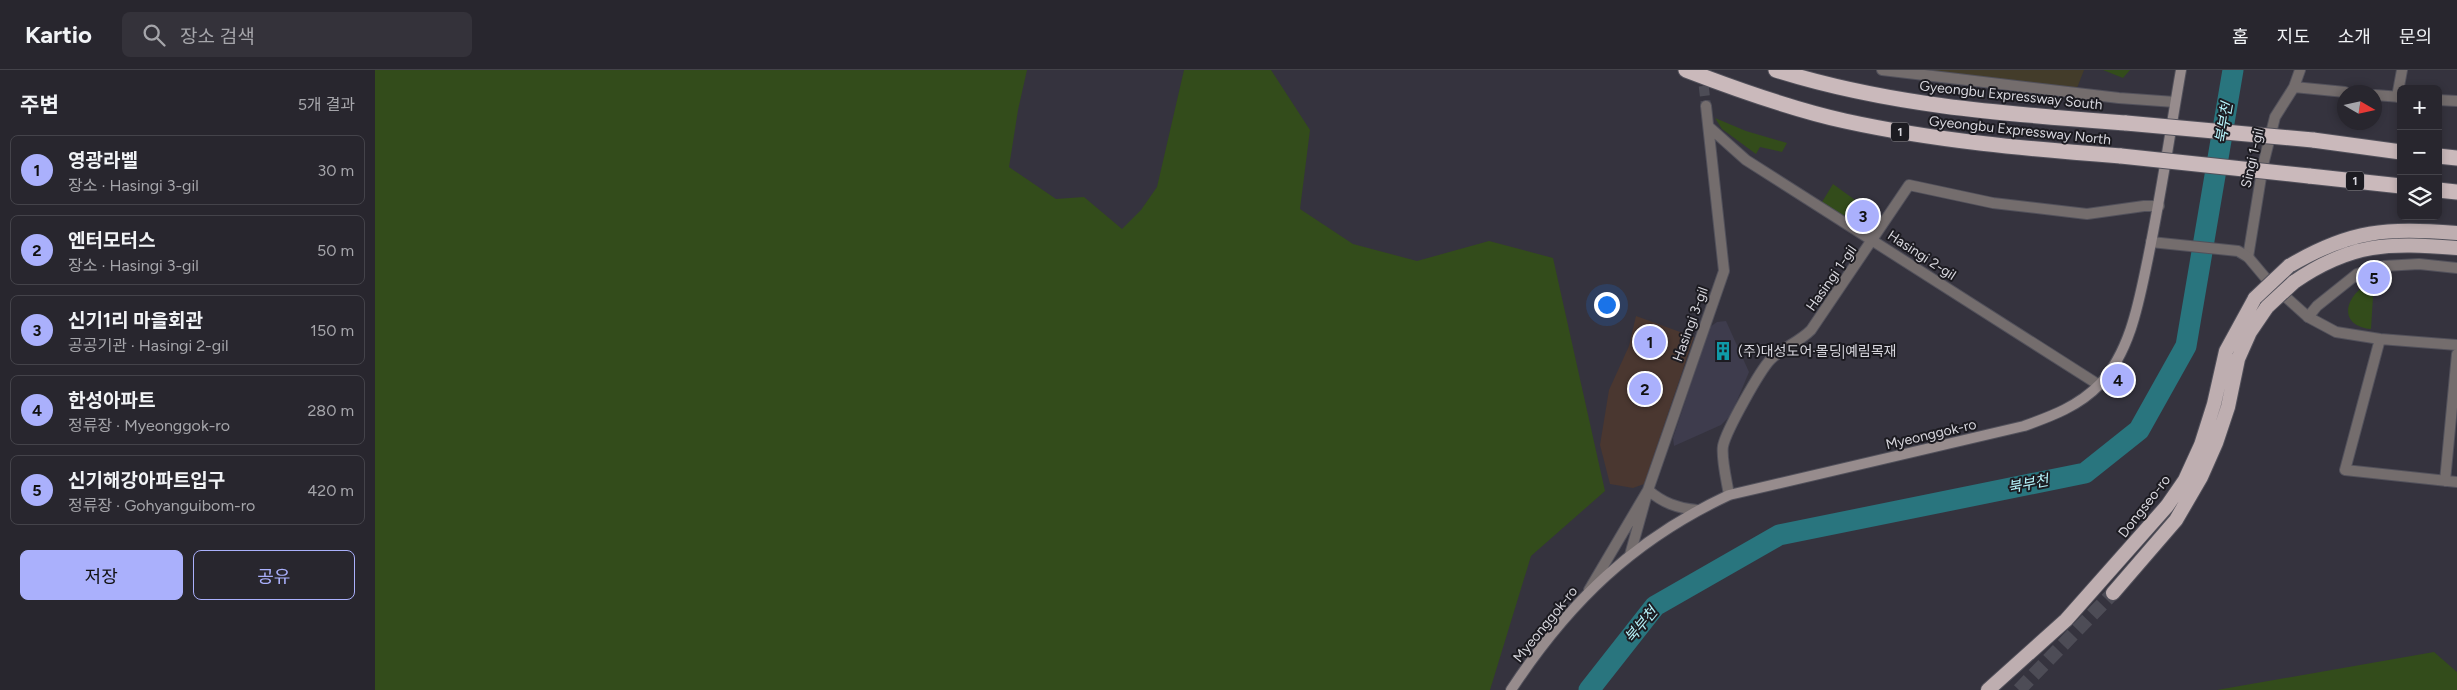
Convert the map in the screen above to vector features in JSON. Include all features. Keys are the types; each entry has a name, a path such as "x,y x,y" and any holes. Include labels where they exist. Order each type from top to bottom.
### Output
{"highway":[{"name":"Gyeongbu Expressway North","path":"1686,70 1733,88 1796,108 1873,127 1987,145 2121,156 2397,186"},
{"name":"Gyeongbu Expressway South","path":"1776,70 1867,95 1970,111 2313,140 2397,151"},
{"path":"2442,156 2457,158"},
{"path":"2442,190 2457,192"},
{"name":"Dongseo-ro","path":"1988,690 2066,620 2167,506 2185,480 2201,445 2226,351 2255,298 2289,266 2338,241 2364,234 2406,230 2457,233"},
{"path":"2113,592 2176,520 2201,476 2217,443 2228,407 2238,359 2250,332 2267,307 2294,282 2330,260 2368,248 2404,244 2457,248"}],"main road":[{"name":"Myeonggok-ro","path":"1511,690 1535,653 1588,592 1649,540 1697,510 1729,495 2024,426 2069,408 2084,399 2099,385 2119,358 2127,340 2159,206 2181,70"}],"street":[{"path":"1882,70 2119,98 2175,102"},
{"name":"Singi 1-gil","path":"2248,257 2263,165 2275,117 2294,87 2300,70"},
{"path":"2400,85 2401,70"},
{"path":"2294,87 2337,91"},
{"path":"2382,96 2397,97"},
{"path":"2442,100 2457,102"},
{"name":"Hasingi 3-gil","path":"1588,592 1648,490 1724,271 1706,106"},
{"name":"Hasingi 2-gil","path":"1709,127 1747,160 2099,385"},
{"name":"Hasingi 1-gil","path":"1729,495 1723,446 1752,385 1769,361 1783,348 1802,339 1811,330 1909,185 1993,203 2087,214 2144,206 2159,206"},
{"path":"2151,242 2238,251 2248,257 2269,282 2308,317 2336,332 2457,346"},
{"path":"2308,317 2317,306 2357,274 2384,266 2419,264 2457,268"},
{"path":"2380,338 2345,470 2457,482"},
{"path":"2445,481 2457,354"},
{"path":"1631,555 1648,490 1659,500 1676,507 1697,510"}],"shaded area":[{"path":"1906,70 2084,70 2077,88"},
{"path":"1636,316 1694,337 1644,484 1633,488 1610,484 1600,445 1609,390 1629,346"},
{"path":"1726,321 1749,372 1731,415 1721,425 1674,446 1673,438 1710,327 1717,322"}],"green space":[{"path":"375,70 1027,70 1018,110 1009,167 1056,199 1084,197 1122,229 1141,210 1157,187 1184,70 1271,70 1310,130 1300,209 1353,244 1417,261 1489,241 1553,258 1605,491 1531,556 1490,690 375,690"},
{"path":"2103,70 2130,70 2123,78"},
{"path":"1715,118 1746,131 1787,143 1782,152 1760,147 1756,154 1722,129"},
{"path":"1833,184 1855,200 1844,216 1822,202"},
{"path":"2374,281 2371,329 2359,326 2352,321 2349,315 2349,307 2351,300 2357,292"},
{"path":"2434,652 2457,672 2457,690 2217,690"}],"waterway":[{"name":"북부천","path":"1589,690 1655,606 1779,535 2085,473 2139,430 2186,346 2233,70"}],"tunnel":[{"path":"1702,71 1706,106"},
{"path":"2019,690 2113,593"}],"place":[{"name":"신기1리 마을회관","path":"1863,216"},
{"name":"신기해강아파트입구","path":"2374,278"},
{"name":"영광라벨","path":"1650,342"},
{"name":"(주)대성도어·몰딩|예림목재","path":"1723,351"},
{"name":"한성아파트","path":"2118,380"},
{"name":"엔터모터스","path":"1645,389"}]}
